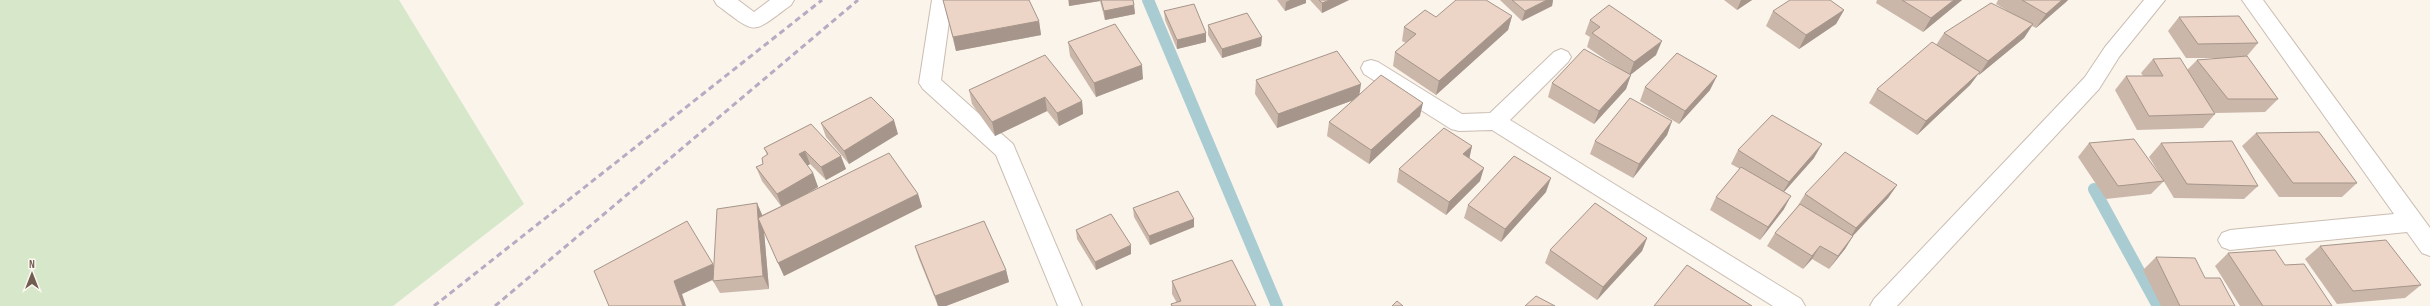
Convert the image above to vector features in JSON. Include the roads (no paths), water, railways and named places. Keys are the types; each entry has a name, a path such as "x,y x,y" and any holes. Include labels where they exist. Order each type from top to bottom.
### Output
{"street":[{"path":"724,0 754,22 784,0"},
{"path":"942,0 930,83 1005,150 1070,306"},
{"path":"1882,306 2092,83 2112,52 2155,0"},
{"path":"2252,0 2430,246"},
{"path":"1495,121 1561,57"},
{"path":"1371,68 1459,123 1495,121 1793,306"},
{"path":"2230,240 2412,222"}],"waterway":[{"path":"1148,0 1277,306"},
{"path":"2094,189 2158,306"}],"railway":[{"path":"434,306 822,0"},
{"path":"495,306 858,0"}]}
